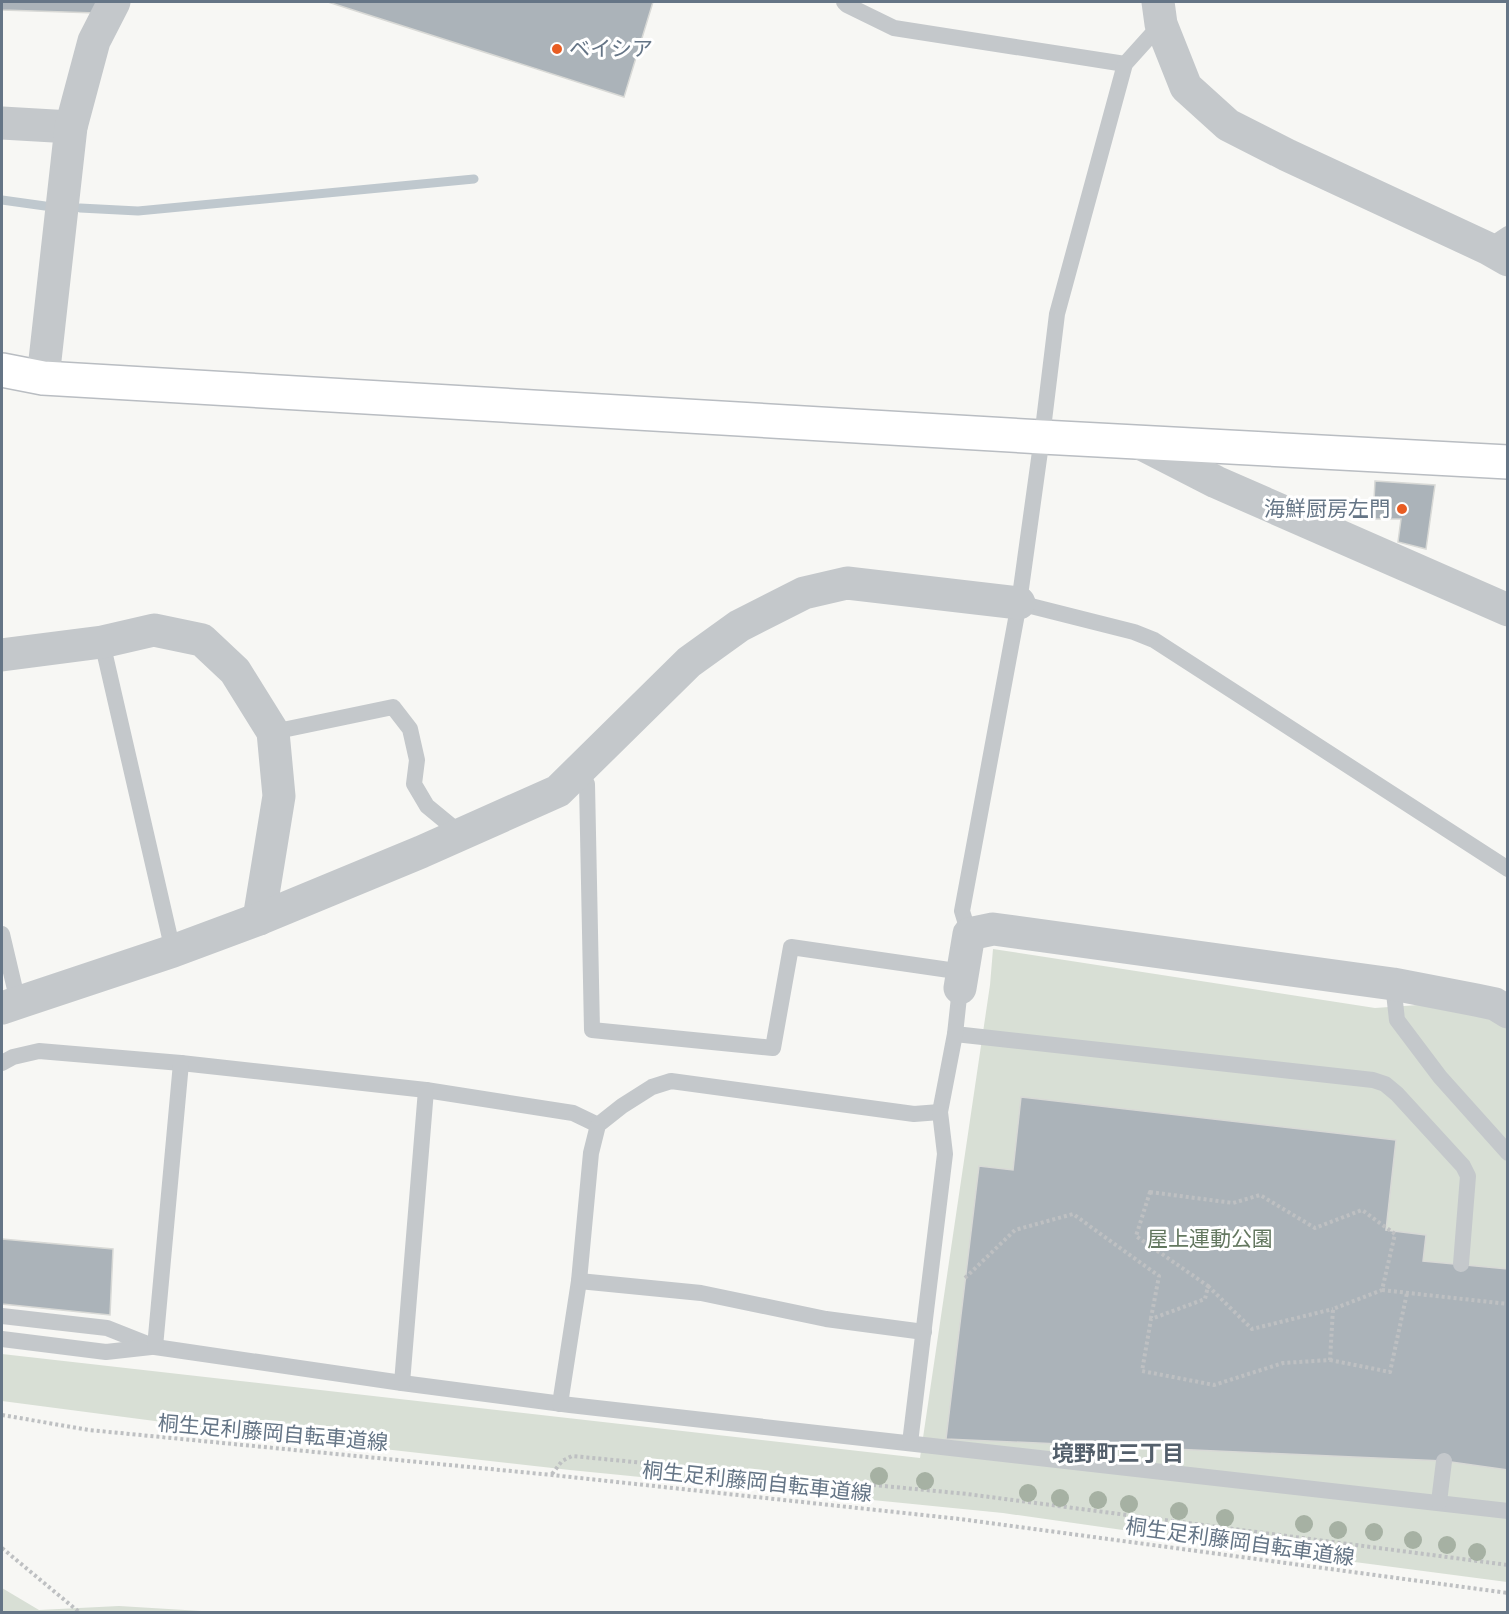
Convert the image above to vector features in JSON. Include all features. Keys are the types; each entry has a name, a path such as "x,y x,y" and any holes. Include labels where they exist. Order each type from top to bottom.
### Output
{"street":[{"path":"43,378 71,127 94,40 114,2"},
{"path":"1159,13 1186,87 1228,125 1287,155 1501,247"},
{"path":"2,123 71,127"},
{"path":"2,370 43,378 1508,462"},
{"path":"1140,442 1216,482 1508,610"},
{"path":"10,1005 172,951 259,919 558,791 689,662 739,626 804,593 847,583 1019,603"},
{"path":"2,655 102,642 154,630 202,640 235,671 273,732 279,796 259,919"},
{"path":"961,980 969,934 993,928 1393,984 1495,1004 1508,1012"}],"lane":[{"path":"844,2 894,28 1125,64"},
{"path":"969,934 962,911 1019,603 1057,314 1125,64 1159,13"},
{"path":"1019,603 1134,632 1154,640 1508,869"},
{"path":"102,642 172,951"},
{"path":"273,732 393,707 410,729 417,760 414,784 427,806 460,834"},
{"path":"579,771 587,784 592,1030 773,1048 791,947 961,980 955,1034 940,1112 945,1154 910,1443"},
{"path":"2,934 10,1005"},
{"path":"1393,984 1397,1020 1440,1077 1508,1153"},
{"path":"955,1034 1373,1080 1385,1084 1397,1094 1463,1166 1468,1176 1461,1264"},
{"path":"2,1063 13,1057 39,1051 181,1063 426,1090 573,1113 598,1125"},
{"path":"155,1347 181,1063"},
{"path":"560,1404 579,1281 591,1153 598,1125 622,1106 652,1087 671,1081 914,1114 940,1112"},
{"path":"402,1383 426,1090"},
{"path":"579,1281 701,1293 826,1319 924,1332"},
{"path":"2,1316 108,1328 155,1347 560,1404 1508,1511"},
{"path":"2,1339 106,1352 155,1347"},
{"path":"1439,1502 1444,1461"}],"path":[{"path":"1382,1290 1395,1234 1362,1210 1315,1228 1260,1195 1233,1203 1150,1192 1136,1236 1208,1286 1252,1329 1333,1309 1382,1290 1508,1304"},
{"path":"965,1278 1015,1230 1073,1214 1159,1276 1142,1371 1214,1385 1283,1363 1330,1360 1390,1372 1407,1293"},
{"path":"1151,1319 1205,1299 1208,1286"},
{"path":"1330,1360 1333,1309"},
{"name":"桐生足利藤岡自転車道線","path":"2,1415 89,1430 552,1475 960,1519 1508,1593"},
{"path":"552,1475 562,1461 572,1456 967,1494 1508,1565"},
{"path":"2,1548 79,1612"}],"green space":[{"name":"屋上運動公園","path":"993,949 1375,1008 1418,1005 1473,1012 1507,1026 1507,1582 1003,1513 570,1470 277,1437 2,1401 2,1354 920,1458 990,985"},
{"path":"2,1588 39,1610 119,1606 218,1612 2,1612"}],"building":[{"path":"2,2 104,2 97,13 2,10"},
{"name":"ベイシア","path":"328,2 653,2 624,97"},
{"path":"1375,481 1435,485 1426,549 1398,542 1401,519 1373,519"},
{"path":"1021,1097 1396,1140 1386,1230 1426,1235 1423,1261 1508,1269 1508,1470 1444,1461 946,1439 979,1166 1013,1170"},
{"path":"2,1239 113,1249 110,1315 2,1304"}],"waterway":[{"path":"80,208 138,211 474,179"},
{"path":"2,200 45,206"}],"place":[{"name":"ベイシア","path":"557,49"},
{"name":"海鮮厨房左門","path":"1402,509"}],"district":[{"name":"境野町三丁目","path":"1118,1453"}]}
